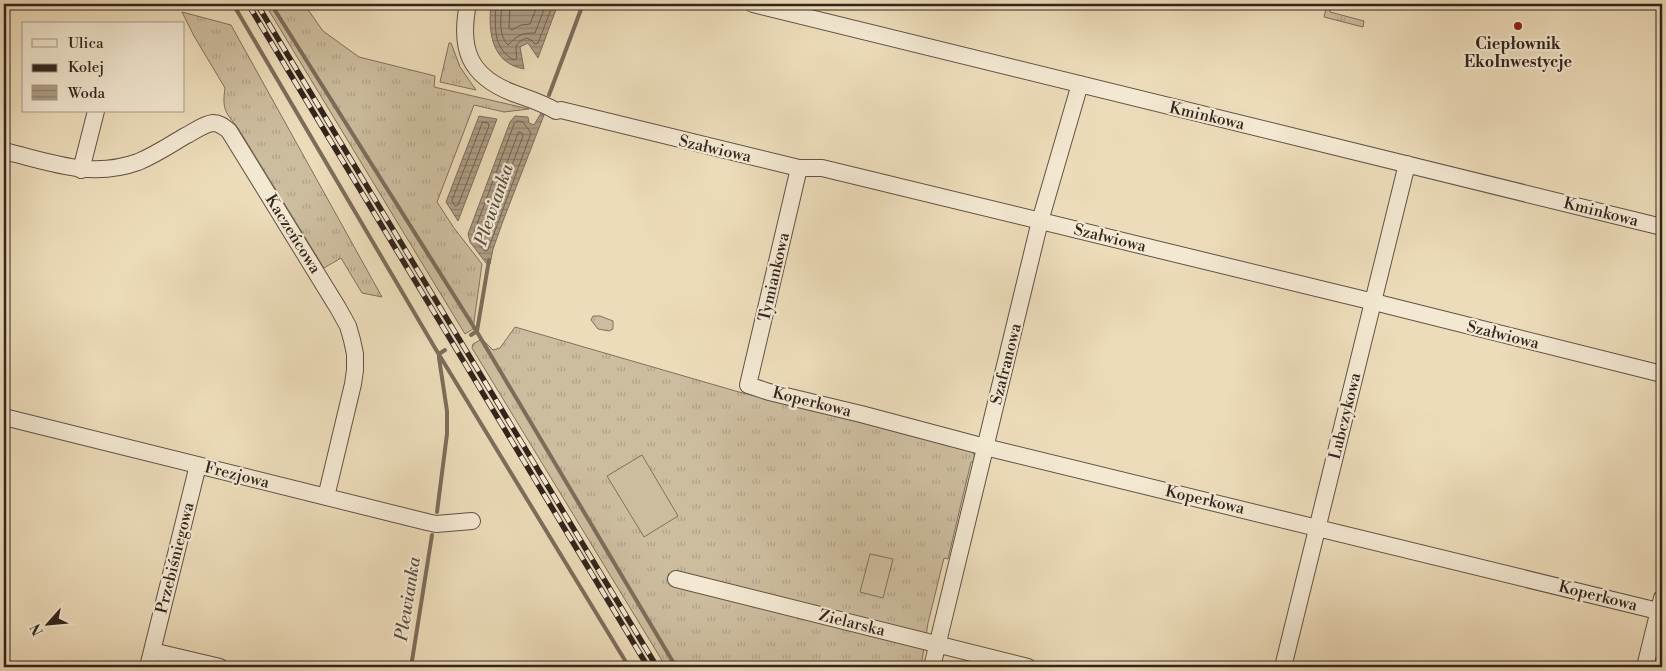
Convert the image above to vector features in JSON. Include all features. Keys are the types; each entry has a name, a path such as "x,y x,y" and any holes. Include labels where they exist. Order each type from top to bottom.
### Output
{"street":[{"name":"Szałwiowa","path":"468,4 464,21 464,36 468,57 474,66 490,82 541,102 556,111 561,110 799,168 822,168 1662,374"},
{"name":"Kminkowa","path":"753,4 1662,227"},
{"name":"Szafranowa","path":"932,667 1040,221 1080,84"},
{"path":"81,170 96,112"},
{"name":"Kaczeńcowa","path":"4,151 81,170 107,169 137,162 157,153 203,126 214,123 223,125 229,131 338,308 348,326 352,340 355,354 353,384 326,497"},
{"name":"Lubczykowa","path":"1282,667 1407,164"},
{"name":"Tymiankowa","path":"748,385 799,168"},
{"name":"Koperkowa","path":"748,385 768,392 861,414 985,447 1661,607"},
{"name":"Frezjowa","path":"4,418 436,524 472,521"},
{"name":"Przebiśniegowa","path":"148,667 198,465"},
{"name":"Zielarska","path":"676,579 1028,667"},
{"path":"1646,667 1661,607"},
{"path":"152,651 220,667"}],"green space":[{"path":"265,4 304,4 323,31 359,57 435,76 434,87 529,109 504,112 474,105 437,202 454,228 482,264 473,329 465,334"},
{"path":"1327,4 1332,4 1330,12 1364,21 1363,27 1324,17"},
{"path":"182,12 231,25 382,297 362,293 341,258 324,268 238,128 227,114 224,106 225,88"},
{"path":"449,43 451,43 460,67 476,90 440,82"},
{"path":"593,316 600,316 613,321 613,329 609,331 598,329 591,320"},
{"path":"515,327 739,392 970,450 974,454 975,462 971,462 948,559 944,558 928,623 921,667 666,667 472,348 473,344 482,339 493,350 500,348"},
{"path":"642,455 678,516 644,537 607,476"},
{"path":"870,554 893,559 883,598 860,592"}],"water":[{"path":"491,4 558,4 538,58 528,43 520,47 524,69 513,66 498,53 491,35"},
{"path":"541,113 544,115 503,221 490,264 486,263 470,242 468,234 510,122 515,116 528,117 529,123 534,125"},
{"path":"479,116 497,119 458,221 446,202"}],"waterway":[{"path":"233,4 435,348 629,667"},
{"name":"Plewianka","path":"271,4 477,332 676,667"},
{"name":"Plewianka","path":"549,95 583,4"},
{"name":"Plewianka","path":"471,335 477,331 489,260"},
{"name":"Plewianka","path":"437,512 447,434 447,411 439,358 439,354 445,350"},
{"name":"Plewianka","path":"411,667 432,535"}],"railway":[{"path":"248,4 648,667"},
{"path":"257,4 657,667"}],"place":[{"name":"Ciepłownik EkoInwestycje","path":"1518,26"}]}
